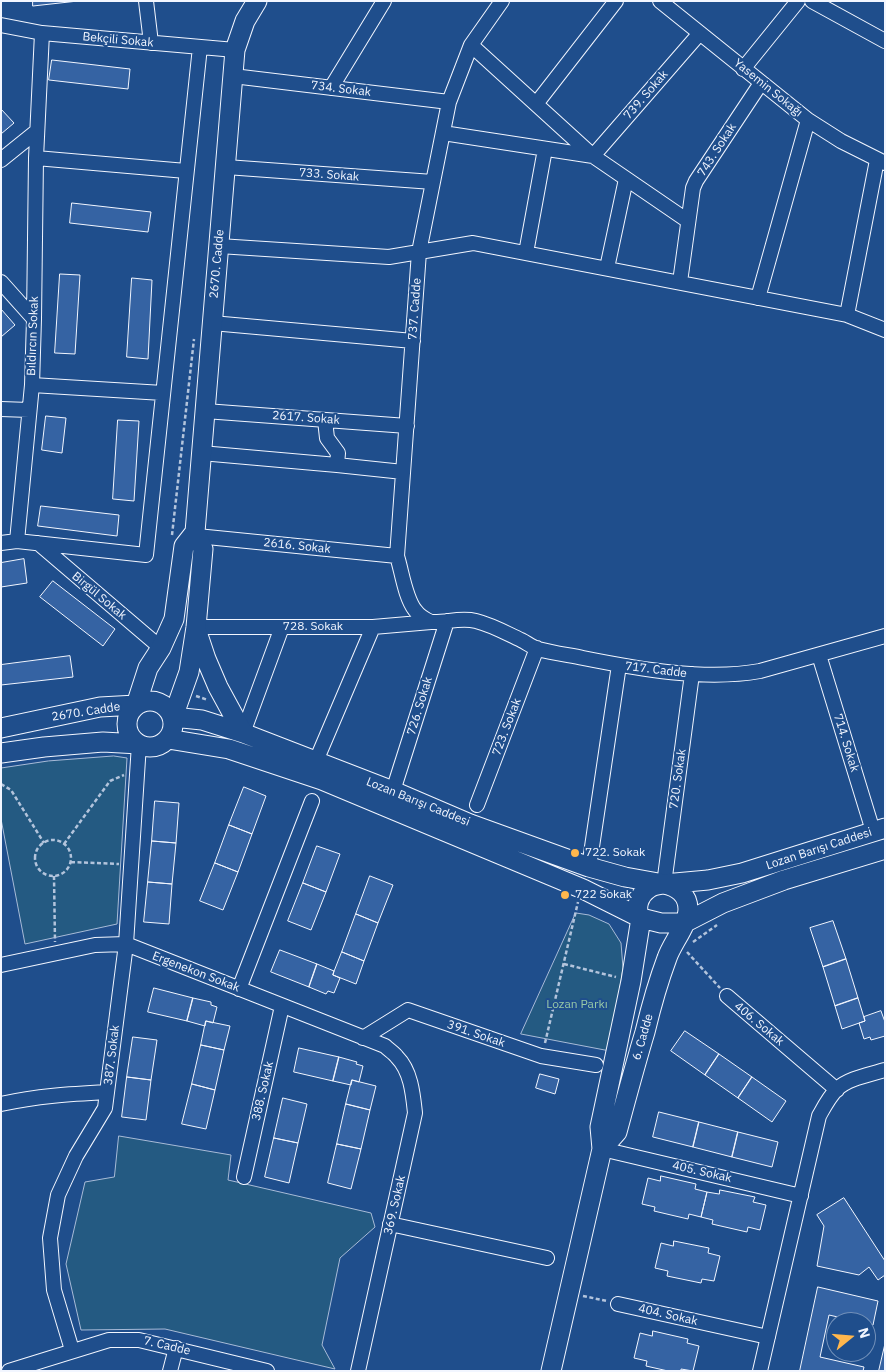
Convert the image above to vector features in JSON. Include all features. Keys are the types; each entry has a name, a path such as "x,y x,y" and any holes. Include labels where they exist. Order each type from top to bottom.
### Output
{"main road":[{"name":"2670. Cadde","path":"173,717 189,672 196,626 203,549 196,534 201,453 235,50 245,21 257,1"},
{"name":"2670. Cadde","path":"1,728 100,707 136,705 148,668 161,648 174,619 184,546 196,534"},
{"path":"196,626 218,687 243,733"},
{"path":"150,700 164,705 173,717 174,725 172,732 163,744 157,746 144,747 132,738 128,732 127,724 131,710 143,702 150,700"},
{"name":"Lozan Barışı Caddesi","path":"173,717 202,720 243,733 393,791 470,824 589,867 625,877 671,885 684,894 687,901 688,909 684,923"},
{"name":"Lozan Barışı Caddesi","path":"168,739 229,749 322,780 583,889 641,918 661,923 684,923 723,904 784,880 885,849"},
{"path":"1,753 103,742 139,744"},
{"name":"Lozan Barışı Caddesi","path":"641,918 638,915 639,900 643,893 656,885 708,880 742,873 879,829"},
{"name":"6. Cadde","path":"551,1371 602,1149 600,1127 631,981 641,918"},
{"name":"6. Cadde","path":"602,1149 617,1132 667,956 684,923"}],"street":[{"path":"146,1 151,43"},
{"path":"331,88 384,1"},
{"name":"737. Cadde","path":"430,622 422,618 414,609 397,556 419,252 449,102 471,45 502,1"},
{"path":"536,104 616,1"},
{"name":"Yasemin Sokağı","path":"660,1 808,120 841,141 881,161"},
{"path":"743,69 798,1"},
{"path":"812,1 885,41"},
{"name":"Bekçili Sokak","path":"1,25 42,33 235,50"},
{"name":"Bıldırcın Sokak","path":"17,541 32,385 36,158 42,33"},
{"name":"739. Sokak","path":"593,156 700,33"},
{"path":"471,45 593,156 688,221"},
{"path":"1,543 17,541 146,556 200,47"},
{"name":"734. Sokak","path":"233,76 449,102"},
{"name":"743. Sokak","path":"680,282 693,188 761,83"},
{"path":"758,298 808,120"},
{"path":"1,160 37,131"},
{"path":"443,133 593,156"},
{"path":"526,253 545,149"},
{"path":"36,158 186,171"},
{"path":"847,315 881,161"},
{"name":"733. Sokak","path":"226,167 433,182"},
{"path":"607,268 626,179"},
{"path":"219,246 389,257 473,243 847,315 885,330"},
{"path":"1,282 34,320"},
{"path":"212,323 413,341"},
{"path":"32,385 163,393"},
{"path":"1,409 29,410"},
{"name":"2617. Sokak","path":"205,410 407,426"},
{"path":"325,420 328,438 338,453 338,465"},
{"path":"201,453 403,472"},
{"name":"2616. Sokak","path":"196,534 397,556"},
{"name":"Birgül Sokak","path":"38,543 161,648"},
{"name":"717. Cadde","path":"430,622 464,619 476,621 494,627 537,648 619,666 692,674 723,675 743,674 885,636"},
{"name":"726. Sokak","path":"393,791 446,621"},
{"name":"728. Sokak","path":"196,626 373,627 430,622"},
{"path":"243,733 282,627"},
{"path":"316,762 373,627"},
{"name":"723. Sokak","path":"477,805 537,648"},
{"name":"714. Sokak","path":"819,655 879,829"},
{"path":"589,867 619,666"},
{"name":"720. Sokak","path":"664,884 692,674"},
{"name":"387. Sokak","path":"72,1350 54,1290 50,1238 58,1196 76,1156 105,1108 126,944 139,744"},
{"path":"239,989 312,801"},
{"name":"Ergenekon Sokak","path":"1,965 95,945 126,944 385,1046"},
{"name":"406. Sokak","path":"727,996 837,1090"},
{"name":"388. Sokak","path":"244,1177 282,1006"},
{"name":"391. Sokak","path":"363,1038 408,1010 541,1056 596,1065"},
{"name":"369. Sokak","path":"358,1371 415,1113 408,1074 398,1058 385,1046"},
{"path":"760,1371 819,1116 827,1101 846,1083 885,1070"},
{"path":"1,1104 61,1094 107,1092"},
{"name":"405. Sokak","path":"602,1149 801,1196"},
{"path":"390,1224 547,1258"},
{"name":"404. Sokak","path":"618,1304 768,1337"},
{"name":"7. Cadde","path":"9,1371 109,1340 140,1340 267,1371"},
{"path":"170,1371 176,1348"}],"path":[{"path":"172,535 195,333"},
{"path":"64,844 110,781 138,768"},
{"path":"1,784 11,790 44,843"},
{"path":"55,840 64,844 71,856 65,872 54,876 43,872 36,863 37,852 44,843 55,840"},
{"path":"70,862 131,864"},
{"path":"54,876 55,953"},
{"path":"541,1056 579,899"},
{"name":"406. Sokak","path":"687,952 727,996"},
{"path":"564,964 631,981"},
{"path":"569,1292 618,1304"}],"green space":[{"path":"114,756 127,758 117,924 25,944 1,819 1,768 48,761"},
{"name":"Lozan Parkı","path":"576,913 589,915 609,924 621,943 623,968 610,1051 521,1034"},
{"path":"119,1136 231,1155 228,1180 371,1213 375,1227 340,1258 322,1345 335,1369 165,1329 81,1330 66,1264 85,1182 114,1177"}],"building":[{"path":"33,1 78,1 33,6"},
{"path":"52,60 130,69 128,89 49,80"},
{"path":"1,109 14,123 1,134"},
{"path":"72,203 151,212 148,232 70,223"},
{"path":"60,274 80,275 75,354 55,353"},
{"path":"132,278 152,280 148,359 127,357"},
{"path":"1,309 15,325 1,337"},
{"path":"46,416 66,418 62,453 42,450"},
{"path":"118,420 139,421 134,501 113,499"},
{"path":"41,506 119,515 117,536 38,526"},
{"path":"24,559 27,583 1,587 1,563"},
{"path":"53,581 115,629 103,646 40,597"},
{"path":"70,656 73,677 1,685 1,665"},
{"path":"244,787 266,796 252,834 229,825"},
{"path":"155,801 179,803 176,843 152,841"},
{"path":"229,825 252,834 238,872 215,863"},
{"path":"152,841 176,843 172,884 148,882"},
{"path":"317,846 340,854 326,892 303,883"},
{"path":"215,863 238,872 223,910 200,901"},
{"path":"370,876 393,885 378,923 356,914"},
{"path":"148,882 172,884 169,924 144,922"},
{"path":"303,883 326,892 311,930 288,921"},
{"path":"356,914 378,923 364,961 342,952"},
{"path":"833,921 846,959 823,967 810,928"},
{"path":"280,950 317,964 309,987 271,972"},
{"path":"342,952 364,961 356,984 333,975"},
{"path":"846,959 858,998 835,1006 823,967"},
{"path":"317,964 334,971 333,975 340,978 334,993 328,991 326,994 309,987"},
{"path":"154,988 193,998 187,1021 148,1012"},
{"path":"193,998 211,1002 211,1005 217,1007 213,1023 206,1021 205,1026 187,1021"},
{"path":"858,998 865,1021 842,1029 835,1006"},
{"path":"881,1011 885,1022 885,1036 871,1040 870,1037 864,1039 859,1023 865,1021 864,1017"},
{"path":"206,1021 230,1026 224,1050 201,1045"},
{"path":"685,1031 719,1054 705,1075 671,1051"},
{"path":"133,1037 157,1040 151,1080 127,1077"},
{"path":"201,1045 224,1050 215,1090 192,1084"},
{"path":"299,1048 339,1057 333,1081 294,1072"},
{"path":"719,1054 752,1077 738,1098 705,1075"},
{"path":"339,1057 357,1062 356,1064 363,1066 359,1082 352,1080 351,1085 333,1081"},
{"path":"540,1074 559,1079 555,1094 536,1088"},
{"path":"127,1077 151,1080 146,1120 122,1117"},
{"path":"752,1077 786,1101 772,1122 738,1098"},
{"path":"352,1080 376,1086 370,1110 346,1104"},
{"path":"192,1084 215,1090 206,1129 182,1124"},
{"path":"283,1098 307,1104 298,1143 274,1138"},
{"path":"346,1104 370,1110 361,1149 337,1144"},
{"path":"659,1112 699,1122 693,1147 653,1137"},
{"path":"699,1122 738,1132 732,1157 693,1147"},
{"path":"738,1132 778,1142 772,1167 732,1157"},
{"path":"274,1138 298,1143 289,1183 265,1177"},
{"path":"337,1144 361,1149 351,1189 328,1183"},
{"path":"661,1176 696,1184 695,1189 707,1192 701,1217 689,1214 688,1219 654,1211 655,1207 642,1204 648,1178 660,1181"},
{"path":"720,1190 755,1197 753,1202 766,1205 760,1230 748,1227 747,1232 712,1224 713,1220 701,1217 707,1192 719,1194"},
{"path":"844,1198 885,1261 885,1275 878,1280 869,1267 859,1275 817,1266 824,1226 817,1215"},
{"path":"674,1241 709,1248 708,1253 720,1256 714,1281 702,1279 701,1283 667,1276 668,1271 655,1268 661,1243 673,1246"},
{"path":"818,1287 878,1301 876,1312 826,1312 826,1329 820,1357 826,1358 826,1362 842,1362 864,1367 863,1371 800,1371"},
{"path":"653,1331 688,1339 687,1343 699,1346 693,1371 681,1369 681,1371 668,1371 646,1366 647,1361 634,1358 640,1333 652,1336"},
{"path":"885,1344 885,1371 879,1371"}],"place":[{"name":"722. Sokak","path":"575,853"},
{"name":"722 Sokak","path":"565,895"}]}
